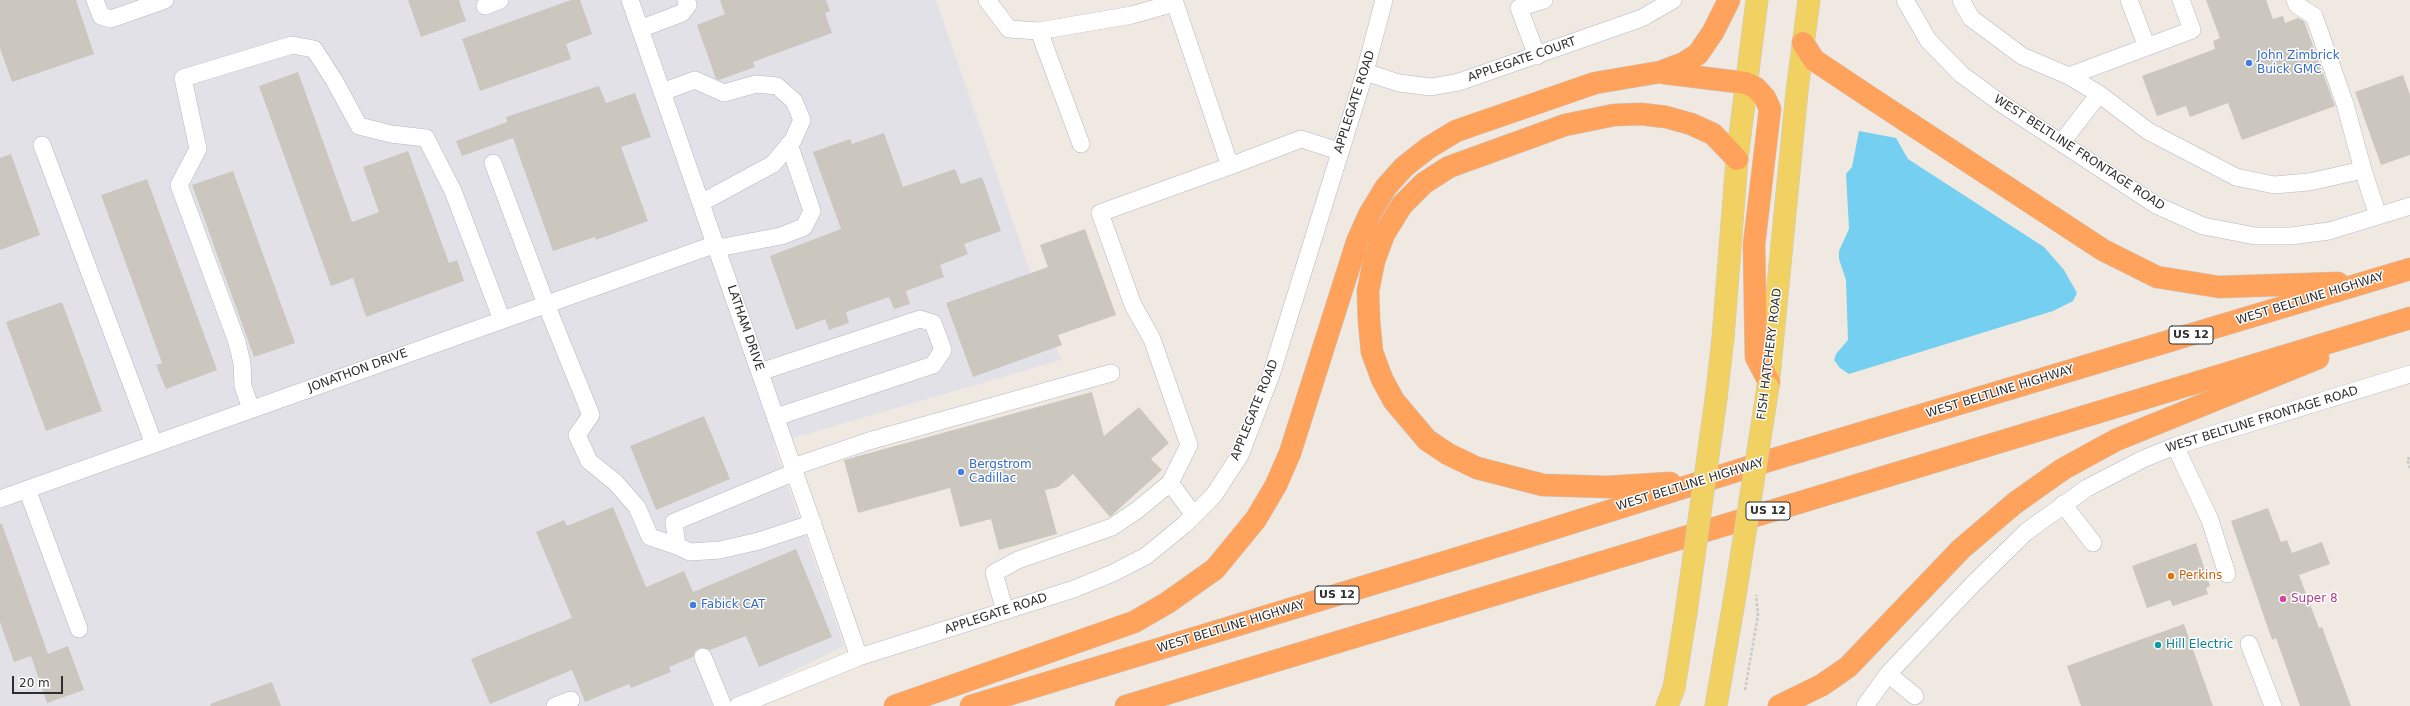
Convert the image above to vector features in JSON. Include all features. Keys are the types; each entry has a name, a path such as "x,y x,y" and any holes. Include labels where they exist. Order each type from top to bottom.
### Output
{"highway":[{"path":"895,706 1134,622 1167,603 1210,574 1256,519 1276,486 1290,454 1357,242 1369,215 1390,182 1404,166 1428,148 1456,131 1595,83 1660,72 1684,63 1698,54 1713,32 1729,0"},
{"path":"1803,43 1814,60 1868,96 2103,250 2157,277 2219,287 2369,282"},
{"path":"1660,72 1746,83 1756,88 1765,98 1770,109 1754,245 1756,358 1769,384"},
{"path":"1703,481 1607,487 1543,485 1477,468 1448,454 1427,440 1411,423 1394,401 1382,379 1372,352 1368,292 1374,261 1384,234 1402,205 1424,183 1449,167 1489,151 1585,119 1614,115 1641,114 1672,119 1713,134 1737,159"},
{"name":"WEST BELTLINE HIGHWAY","path":"971,706 1703,481 2410,269"},
{"path":"1779,706 1793,701 1848,667 1961,549 2015,503 2063,469 2116,440 2342,348 2410,318"},
{"name":"US 12","path":"1126,706 2410,318"}],"main road":[{"path":"1667,706 1674,688 1686,613 1716,399 1723,338 1737,159 1757,0"},
{"name":"FISH HATCHERY ROAD","path":"1716,706 1769,384 1803,43 1809,0"}],"street":[{"path":"95,0 101,16 111,19 165,0"},
{"name":"LATHAM DRIVE","path":"630,0 717,246 859,658"},
{"path":"640,29 682,13 688,5 686,0"},
{"path":"987,0 993,10 1009,29 1039,31 1132,15 1174,1 1230,166"},
{"name":"APPLEGATE ROAD","path":"738,706 859,658 1074,589 1113,573 1146,556 1194,515 1214,495 1240,455 1271,375 1339,151 1366,72 1384,0"},
{"path":"1537,56 1518,4 1544,0"},
{"name":"APPLEGATE COURT","path":"1366,72 1399,83 1431,87 1459,82 1537,56 1642,18 1673,0"},
{"name":"WEST BELTLINE FRONTAGE ROAD","path":"1905,0 1928,40 1961,74 1999,102 2156,205 2203,226 2254,236 2291,236 2328,231 2410,206"},
{"path":"1961,0 1971,18 2022,56 2068,76 2099,94 2148,131 2236,177 2274,185 2309,182 2363,170"},
{"path":"2129,0 2147,47"},
{"path":"2068,76 2192,30 2181,0"},
{"path":"2295,0 2297,5 2314,16 2345,104 2363,170 2378,216"},
{"path":"1039,31 1081,144"},
{"path":"251,409 243,386 242,363 237,342 179,185 198,149 183,78 190,75 292,45 314,49 334,80 359,126 391,134 426,138 453,191 502,320"},
{"path":"662,92 696,80 724,93 756,84 777,86 794,101 802,120 789,144 773,164 701,202"},
{"path":"2062,142 2099,94"},
{"path":"1005,611 994,573 1018,560 1112,527 1136,511 1170,483 1189,445 1152,339 1133,306 1100,213 1301,139 1339,151"},
{"name":"JONATHON DRIVE","path":"0,499 546,304 717,246 781,236 804,227 812,211 789,144"},
{"path":"42,145 154,444"},
{"path":"493,163 546,304 591,414 577,435 589,461 615,482 637,507 650,537 690,552 720,550 759,541 795,528 812,524"},
{"path":"760,372 920,319 933,323 943,350 932,365 776,417"},
{"path":"677,546 674,522 794,470 869,441 1111,373"},
{"name":"WEST BELTLINE FRONTAGE ROAD","path":"1867,702 1888,674 2026,532 2064,504 2111,475 2175,446 2410,374"},
{"path":"2175,446 2210,520 2227,574"},
{"path":"1170,483 1194,515"},
{"path":"27,489 79,629"},
{"path":"2064,504 2094,544"},
{"path":"2249,644 2273,706"},
{"path":"704,657 723,706"},
{"path":"1888,674 1915,696"},
{"path":"555,706 571,700"}],"path":[{"path":"2410,458 2407,459 2410,468"},
{"path":"1745,690 1758,615 1756,589"}],"shaded area":[{"path":"0,0 936,0 1061,360 773,444 844,646 723,706 0,706"}],"water":[{"path":"1859,131 1896,138 1908,159 2044,247 2064,270 2077,293 2073,301 2053,311 1849,374 1840,368 1834,360 1836,354 1848,340 1846,280 1839,259 1839,251 1849,229 1846,174 1852,167"}],"building":[{"path":"0,0 76,0 94,54 12,82 0,48"},
{"path":"408,0 459,0 466,21 421,37"},
{"path":"571,0 580,0 592,34 566,44 571,59 480,91 462,39"},
{"path":"720,0 826,0 830,11 825,13 832,33 753,62 755,67 719,80 716,79 697,25 725,14"},
{"name":"John Zimbrick Buick GMC","path":"2206,0 2266,0 2273,19 2283,16 2285,23 2298,18 2304,21 2335,106 2242,140 2228,103 2190,117 2186,106 2157,116 2142,76 2215,49 2213,41 2220,38"},
{"path":"298,72 352,222 379,212 363,167 408,151 449,263 457,260 464,281 366,317 353,278 331,286 259,86"},
{"path":"2403,75 2410,95 2410,155 2381,165 2355,92"},
{"path":"599,86 606,103 635,93 651,137 621,147 648,221 596,240 595,237 553,251 513,138 462,156 456,141 507,122 506,117"},
{"path":"884,133 903,187 955,169 961,184 982,177 1001,231 964,244 968,254 940,265 944,277 906,291 910,304 894,309 889,297 846,312 849,323 829,330 825,319 796,330 770,256 841,229 813,152 850,139 852,144"},
{"path":"11,154 40,235 0,250 0,158"},
{"path":"233,171 295,343 254,357 192,185"},
{"path":"147,179 217,370 166,389 156,365 162,363 101,195"},
{"path":"1085,229 1116,315 1058,335 1062,345 973,377 946,303 1048,267 1040,245"},
{"path":"62,302 102,411 46,431 6,322"},
{"name":"Bergstrom Cadillac","path":"1092,392 1104,436 1139,407 1169,443 1151,459 1162,470 1110,517 1073,474 1058,487 1045,490 1057,534 999,550 991,519 960,527 950,488 858,513 844,460"},
{"path":"704,416 730,479 656,510 630,446"},
{"name":"Fabick CAT","path":"613,507 646,587 684,571 693,592 796,549 832,637 759,667 746,636 710,650 700,648 695,651 693,657 669,667 671,672 631,688 629,684 585,702 572,670 490,704 471,659 572,618 536,532 564,520 567,526"},
{"name":"Super 8","path":"2268,508 2281,542 2287,540 2292,553 2322,542 2330,564 2299,575 2319,628 2322,627 2351,706 2300,706 2276,638 2272,640 2231,521"},
{"path":"0,524 2,524 48,654 68,646 84,690 47,703 31,656 14,662 0,622"},
{"name":"Perkins","path":"2196,543 2210,586 2206,588 2208,594 2173,606 2170,600 2147,608 2132,566"},
{"name":"Hill Electric","path":"2184,624 2213,706 2081,706 2067,666"},
{"path":"272,682 281,706 211,706 210,704"}],"place":[{"name":"John Zimbrick Buick GMC","path":"2249,63"},
{"name":"Bergstrom Cadillac","path":"961,472"},
{"name":"Perkins","path":"2171,576"},
{"name":"Super 8","path":"2283,599"},
{"name":"Fabick CAT","path":"693,605"},
{"name":"Hill Electric","path":"2158,645"}]}
